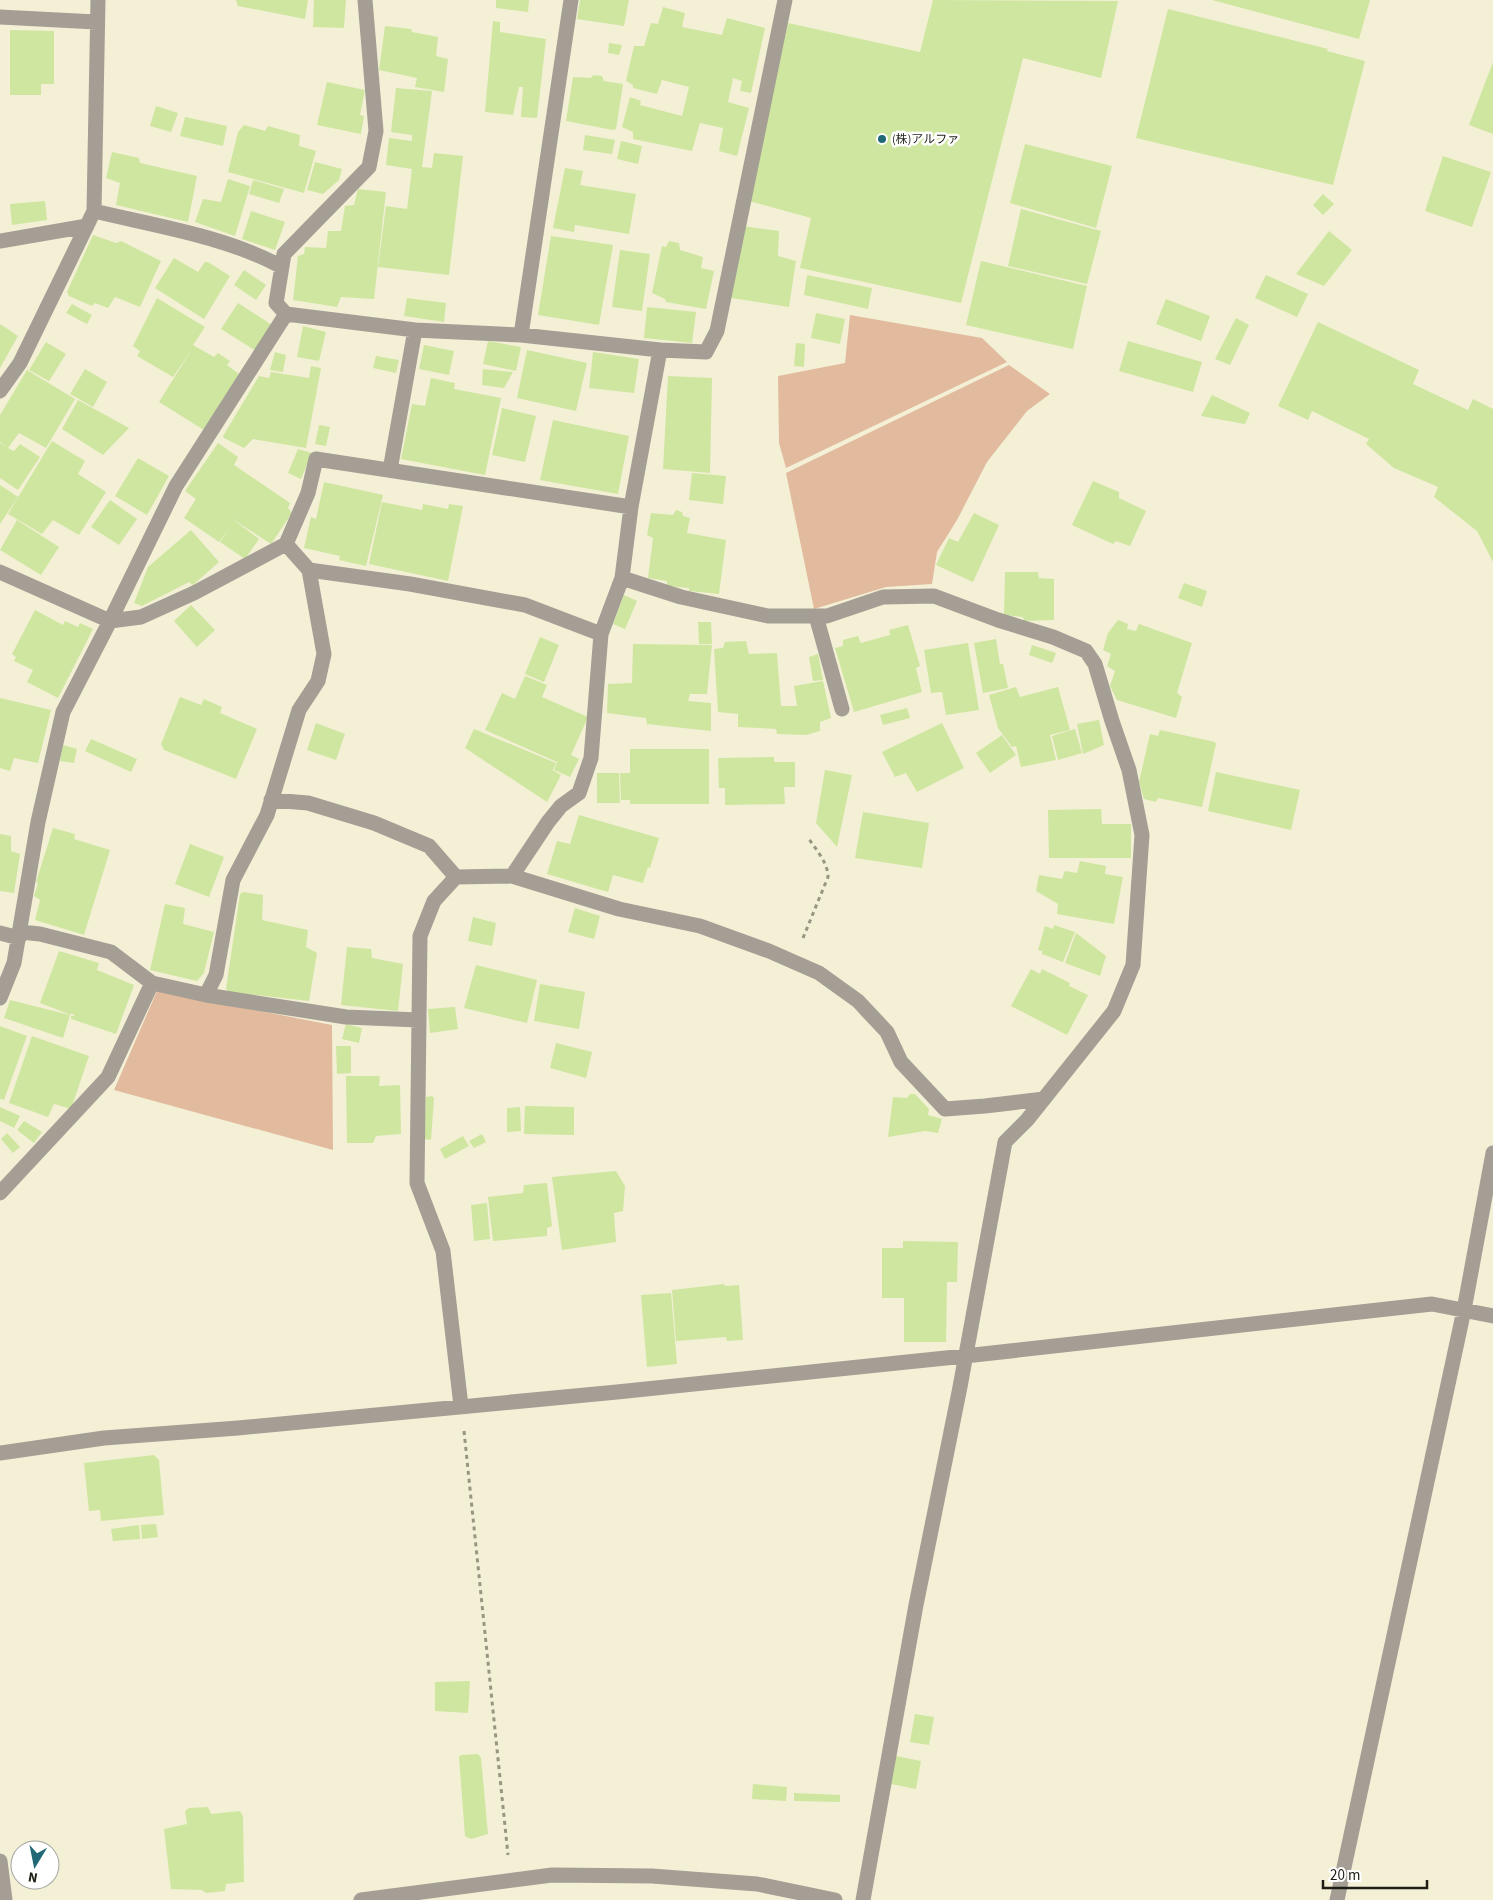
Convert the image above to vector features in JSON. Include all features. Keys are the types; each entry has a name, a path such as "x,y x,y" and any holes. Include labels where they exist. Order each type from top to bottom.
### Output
{"street":[{"path":"0,391 20,363 94,211 96,22 98,0"},
{"path":"365,0 376,131 370,167 284,254 276,303 286,314 415,330 521,335 660,350 706,352 717,331 785,0"},
{"path":"521,335 571,0"},
{"path":"0,17 96,22"},
{"path":"94,211 208,239 266,259 282,267"},
{"path":"0,241 87,226"},
{"path":"0,998 14,963 38,822 64,712 176,486 286,314"},
{"path":"390,470 415,330"},
{"path":"512,876 548,822 562,806 579,793 591,758 601,634 622,578 631,507 660,350"},
{"path":"0,572 110,621 142,617 194,593 286,544 308,493 316,459 631,507"},
{"path":"206,995 216,976 233,880 267,815 299,710 318,681 324,654 309,570 286,544"},
{"path":"309,570 410,584 525,605 601,634"},
{"path":"622,578 682,597 768,616 827,616 883,597 934,596 998,620 1053,637 1086,651 1095,664 1129,770 1142,835 1133,965 1114,1011 1044,1098 1005,1142 916,1604 863,1900"},
{"path":"816,616 842,709"},
{"path":"271,800 308,803 374,823 429,846 456,877"},
{"path":"462,1406 443,1251 418,1183 420,936 434,901 456,877 512,876 619,909 700,926 768,951 819,973 858,1001 887,1032 901,1062 945,1109 1044,1098"},
{"path":"0,933 40,934 110,952 152,983 206,995 346,1016 418,1020"},
{"path":"0,1193 108,1077 152,983"},
{"path":"1337,1900 1464,1310 1493,1154"},
{"path":"0,1453 104,1438 238,1428 617,1392 965,1356 1432,1304 1493,1316"},
{"path":"0,1861 5,1900"},
{"path":"360,1900 552,1875 652,1876 757,1884 835,1900"}],"path":[{"path":"793,962 828,878 825,862 809,839"},
{"path":"462,1406 510,1880"}],"shaded area":[{"path":"850,315 982,338 1007,362 786,468 779,443 778,376 845,363"},
{"path":"1009,365 1050,394 1027,411 987,462 957,520 937,552 932,584 886,587 814,609 786,473"},
{"path":"157,991 332,1025 333,1150 114,1090"}],"building":[{"path":"236,0 308,0 305,19 238,6"},
{"path":"314,0 346,0 344,28 313,27"},
{"path":"496,0 529,0 528,12 496,8"},
{"path":"580,0 629,0 624,26 577,19"},
{"name":"(株)アルファ","path":"933,0 1118,1 1101,78 1023,58 961,303 800,268 811,218 749,201 788,23 920,52"},
{"path":"1212,0 1370,0 1359,39"},
{"path":"663,7 685,13 682,27 722,35 727,18 765,28 751,93 740,91 742,81 733,78 728,102 749,108 737,156 719,151 723,128 700,123 692,151 633,139 633,132 622,127 630,97 641,101 640,105 682,116 689,87 662,80 657,94 633,88 633,85 626,81 634,46 644,46 651,23 658,24"},
{"path":"1168,9 1328,49 1327,51 1365,61 1333,185 1136,138"},
{"path":"493,21 500,22 500,32 546,39 537,118 521,117 523,87 519,87 513,115 485,112"},
{"path":"385,26 411,29 412,32 438,37 436,56 448,59 444,92 415,87 417,78 379,70"},
{"path":"10,30 54,31 54,84 41,84 41,95 10,95"},
{"path":"609,43 622,45 619,55 608,53"},
{"path":"1493,62 1493,134 1469,125"},
{"path":"593,75 602,76 604,81 623,84 616,129 566,121 573,77 591,78"},
{"path":"327,82 365,90 360,115 364,116 361,134 317,125"},
{"path":"396,88 432,91 422,167 432,168 434,153 463,156 449,275 378,267 386,206 407,209 412,169 386,165 389,138 412,141 412,135 391,132"},
{"path":"156,106 178,113 171,132 150,126"},
{"path":"185,117 227,126 223,146 180,136"},
{"path":"244,125 265,131 268,126 300,135 299,146 316,151 304,193 228,172 238,132"},
{"path":"585,135 615,140 612,154 583,150"},
{"path":"621,141 642,146 638,164 617,159"},
{"path":"1025,144 1112,166 1096,228 1010,203"},
{"path":"112,152 139,158 140,163 197,176 188,222 116,205 120,183 106,178"},
{"path":"1443,156 1491,172 1472,227 1425,211"},
{"path":"315,162 342,169 339,180 323,194 307,190"},
{"path":"565,168 583,171 580,185 636,194 629,234 575,225 574,232 553,228"},
{"path":"228,179 250,186 235,236 195,222 203,199 221,202"},
{"path":"253,180 284,189 279,203 249,194"},
{"path":"358,189 386,192 374,299 341,297 337,307 293,300 298,256 304,254 305,247 326,248 328,231 341,231 345,206 354,205"},
{"path":"1323,194 1334,204 1323,215 1313,205"},
{"path":"45,201 47,220 12,225 10,204"},
{"path":"1021,209 1101,231 1087,284 1008,266"},
{"path":"251,211 285,222 275,250 242,239"},
{"path":"742,226 779,231 778,256 796,261 789,307 731,298"},
{"path":"1329,231 1352,250 1324,286 1296,274"},
{"path":"93,235 116,243 121,241 161,261 140,307 115,297 108,308 95,303 92,306 69,296 67,292"},
{"path":"551,236 613,245 599,325 538,315"},
{"path":"669,241 679,243 680,250 703,257 701,268 714,271 706,309 666,302 665,299 652,293 662,246 666,247"},
{"path":"620,250 650,254 642,311 612,307"},
{"path":"174,258 198,272 205,262 208,262 230,276 204,319 155,288"},
{"path":"981,261 1087,286 1073,349 966,325"},
{"path":"244,270 266,285 256,300 234,285"},
{"path":"807,275 872,288 868,309 804,295"},
{"path":"1266,275 1308,294 1297,317 1255,298"},
{"path":"157,298 205,327 193,345 214,357 218,353 230,361 227,365 239,374 204,430 159,402 192,349 173,377 137,356 140,351 133,346"},
{"path":"407,298 446,303 444,322 404,316"},
{"path":"1166,299 1210,316 1201,341 1156,324"},
{"path":"238,303 272,325 256,351 221,329"},
{"path":"72,304 92,315 87,324 66,313"},
{"path":"647,307 696,312 692,343 644,338"},
{"path":"816,313 845,319 840,344 811,338"},
{"path":"1236,318 1249,325 1230,365 1215,359"},
{"path":"1318,322 1419,370 1413,384 1468,410 1473,399 1493,409 1493,562 1477,531 1434,497 1438,487 1394,468 1366,444 1369,439 1312,411 1308,420 1278,406"},
{"path":"0,324 18,336 0,368"},
{"path":"303,326 326,332 319,361 297,357"},
{"path":"488,341 521,347 516,371 483,364"},
{"path":"1128,341 1202,362 1193,392 1119,371"},
{"path":"46,342 66,354 49,381 29,370"},
{"path":"796,343 805,344 804,367 794,366"},
{"path":"424,345 454,351 449,375 419,369"},
{"path":"527,350 587,363 576,411 517,398"},
{"path":"275,352 286,355 283,372 270,370"},
{"path":"593,352 639,359 634,393 589,388"},
{"path":"376,356 399,360 396,373 373,368"},
{"path":"311,366 321,368 306,448 253,439 244,448 224,438 223,436 259,376 269,378 271,372 309,378"},
{"path":"85,369 107,382 93,407 70,394"},
{"path":"483,369 513,372 504,388 482,385"},
{"path":"27,370 75,399 46,448 19,433 8,448 14,451 20,444 40,457 18,490 0,478 0,443 6,446 0,442 0,415"},
{"path":"668,376 712,378 710,473 663,469"},
{"path":"431,378 455,383 454,389 501,398 485,475 401,459 412,404 425,406"},
{"path":"1212,395 1250,413 1245,424 1201,416"},
{"path":"78,400 129,428 103,455 62,429"},
{"path":"502,408 536,416 525,462 492,455"},
{"path":"553,420 629,436 618,494 540,480"},
{"path":"319,425 330,427 326,446 315,444"},
{"path":"52,441 85,461 78,474 106,492 79,535 53,520 42,534 8,514"},
{"path":"218,443 238,457 234,465 290,503 288,508 292,513 271,544 231,518 259,539 245,559 220,542 228,530 219,542 184,518 196,499 185,491"},
{"path":"298,449 312,453 301,479 288,473"},
{"path":"138,458 169,476 147,515 115,496"},
{"path":"692,473 726,476 723,504 689,500"},
{"path":"1093,481 1119,492 1119,498 1146,511 1130,546 1116,541 1113,544 1072,525"},
{"path":"324,482 383,495 366,566 339,560 340,556 304,548 311,517 316,519"},
{"path":"0,485 18,497 0,524"},
{"path":"110,500 137,519 119,545 91,527"},
{"path":"382,502 422,510 423,504 448,509 449,504 463,506 448,581 369,564"},
{"path":"676,510 682,512 683,516 690,518 687,533 726,540 719,594 689,591 689,588 667,586 667,581 648,578 653,538 647,535 651,513 673,515"},
{"path":"974,513 999,525 973,582 936,565 949,538 958,542"},
{"path":"17,520 59,547 41,575 0,550"},
{"path":"191,530 219,562 193,585 189,582 142,606 134,603 148,567"},
{"path":"1005,572 1038,572 1039,578 1054,579 1054,620 1024,621 1023,617 1004,615"},
{"path":"1184,583 1207,591 1202,607 1178,598"},
{"path":"624,595 637,601 625,629 613,624"},
{"path":"191,605 215,630 197,647 174,621"},
{"path":"35,610 63,625 65,621 78,627 80,623 93,629 58,698 27,682 33,670 14,661 16,657 12,654"},
{"path":"1118,620 1128,624 1127,629 1136,631 1139,624 1192,643 1177,693 1182,697 1176,718 1117,700 1110,686 1115,671 1107,666 1111,654 1103,650 1108,633"},
{"path":"698,622 711,622 712,644 699,644"},
{"path":"908,625 920,666 916,668 922,692 854,712 835,648 843,646 843,640 858,636 861,643 890,635 889,630"},
{"path":"540,637 559,645 544,682 525,674"},
{"path":"996,639 1000,664 1003,664 1008,688 983,693 974,643"},
{"path":"746,641 749,654 777,653 781,706 797,706 794,686 823,681 831,718 820,722 820,731 806,735 777,734 776,729 738,727 738,714 718,712 714,649 723,648 725,642"},
{"path":"968,643 979,710 946,715 942,692 931,693 924,650"},
{"path":"633,644 712,645 707,694 690,694 688,701 711,703 711,731 647,724 646,718 607,713 608,684 632,683"},
{"path":"1032,645 1056,653 1052,663 1029,655"},
{"path":"818,654 823,680 813,681 809,657"},
{"path":"525,676 547,685 542,697 588,717 571,755 579,759 570,777 554,770 557,762 485,730 502,693 515,699"},
{"path":"1016,687 1020,697 1058,687 1070,730 1050,735 1056,760 1021,767 1016,746 1012,747 998,728 989,695"},
{"path":"180,697 201,705 204,699 222,707 220,713 257,729 236,779 164,750 161,744"},
{"path":"0,698 51,710 38,763 14,758 10,771 0,768"},
{"path":"907,708 910,718 883,725 880,715"},
{"path":"1099,720 1104,745 1083,754 1077,724"},
{"path":"316,723 345,734 336,760 307,750"},
{"path":"942,723 964,768 917,792 906,773 895,777 882,752"},
{"path":"474,729 556,763 553,770 549,768 561,775 547,802 465,748"},
{"path":"1075,729 1082,753 1058,760 1052,736"},
{"path":"1160,730 1215,742 1202,807 1158,798 1156,802 1144,799 1139,782 1150,734 1158,736"},
{"path":"1002,735 1016,755 990,773 976,753"},
{"path":"91,739 137,759 131,772 85,751"},
{"path":"63,745 77,749 74,763 60,761"},
{"path":"630,749 709,749 709,804 630,804 630,800 621,800 620,773 630,773"},
{"path":"774,757 774,762 795,762 795,787 784,787 785,804 725,805 725,788 719,788 718,758"},
{"path":"825,770 852,775 837,847 816,823"},
{"path":"1216,772 1300,790 1291,830 1208,811"},
{"path":"597,773 619,773 620,803 597,803"},
{"path":"1101,809 1102,824 1131,824 1131,858 1049,858 1048,810"},
{"path":"863,812 929,823 922,868 855,858"},
{"path":"579,815 659,838 650,868 648,867 643,883 613,875 608,892 547,874 557,841 570,844"},
{"path":"53,828 75,834 74,839 110,850 84,935 35,920 40,900 34,896 38,883 36,882"},
{"path":"0,834 11,836 11,851 20,854 14,893 0,891"},
{"path":"190,844 224,857 209,897 175,884"},
{"path":"1080,861 1106,866 1105,874 1123,877 1114,924 1057,914 1058,904 1036,891 1039,875 1062,879 1065,871 1077,873"},
{"path":"243,892 263,895 262,920 308,930 306,947 317,953 309,1001 229,992 226,989 240,894"},
{"path":"165,904 185,908 183,924 214,932 204,973 197,981 150,970"},
{"path":"575,908 600,916 594,939 568,932"},
{"path":"473,917 496,923 492,946 468,941"},
{"path":"1054,925 1075,932 1063,962 1042,954 1042,951 1038,950 1045,926 1053,929"},
{"path":"1076,933 1106,956 1100,976 1065,963"},
{"path":"347,947 371,949 372,958 403,964 398,1011 341,1005"},
{"path":"59,951 99,963 97,970 134,985 116,1034 71,1019 71,1016 75,1016 71,1013 71,1015 40,1003"},
{"path":"476,965 537,980 527,1023 464,1008"},
{"path":"1031,969 1040,974 1042,969 1070,983 1069,986 1088,995 1067,1035 1011,1006"},
{"path":"540,984 585,992 579,1029 534,1021"},
{"path":"10,1000 70,1015 63,1038 4,1018"},
{"path":"455,1007 458,1029 430,1033 428,1009"},
{"path":"346,1024 362,1028 359,1043 342,1039"},
{"path":"0,1026 27,1036 4,1100 0,1099"},
{"path":"32,1036 89,1056 71,1109 54,1104 48,1117 9,1103"},
{"path":"556,1043 592,1052 586,1078 550,1068"},
{"path":"336,1046 351,1046 351,1073 337,1074"},
{"path":"346,1076 378,1076 380,1077 379,1086 400,1085 401,1134 376,1136 373,1143 347,1143"},
{"path":"910,1094 915,1094 929,1109 928,1115 942,1119 938,1133 925,1131 888,1137 893,1097 907,1098"},
{"path":"432,1096 434,1098 431,1140 424,1139 426,1097"},
{"path":"525,1106 574,1107 574,1135 524,1134"},
{"path":"0,1107 20,1116 14,1128 0,1121"},
{"path":"520,1107 521,1131 507,1132 507,1108"},
{"path":"24,1121 42,1132 34,1143 17,1130"},
{"path":"7,1133 20,1147 13,1153 1,1139"},
{"path":"482,1134 486,1142 474,1148 469,1141"},
{"path":"463,1136 469,1146 445,1159 440,1149"},
{"path":"616,1171 625,1186 623,1211 614,1213 616,1242 562,1250 552,1177"},
{"path":"547,1183 552,1226 547,1228 547,1236 493,1241 488,1197 523,1193 524,1185"},
{"path":"487,1203 490,1239 474,1241 471,1205"},
{"path":"903,1241 958,1242 957,1282 947,1282 946,1342 904,1342 904,1298 882,1298 882,1248 903,1248"},
{"path":"724,1284 725,1286 739,1285 743,1340 727,1341 726,1337 676,1341 672,1290"},
{"path":"671,1293 677,1364 647,1367 641,1295"},
{"path":"154,1455 159,1460 164,1515 101,1521 100,1510 89,1511 84,1463"},
{"path":"156,1524 158,1537 142,1539 141,1525"},
{"path":"139,1525 140,1539 113,1541 111,1529"},
{"path":"470,1681 468,1713 435,1711 435,1682"},
{"path":"915,1714 934,1717 929,1745 910,1742"},
{"path":"478,1754 481,1758 488,1834 471,1839 465,1836 459,1757 461,1755"},
{"path":"896,1756 921,1761 916,1789 891,1784"},
{"path":"753,1784 787,1787 786,1801 752,1799"},
{"path":"794,1793 840,1795 840,1802 794,1801"},
{"path":"208,1807 211,1814 240,1811 243,1816 244,1882 226,1884 225,1891 206,1893 202,1890 171,1889 164,1829 187,1824 185,1811 189,1808"}],"place":[{"name":"(株)アルファ","path":"882,139"}]}
